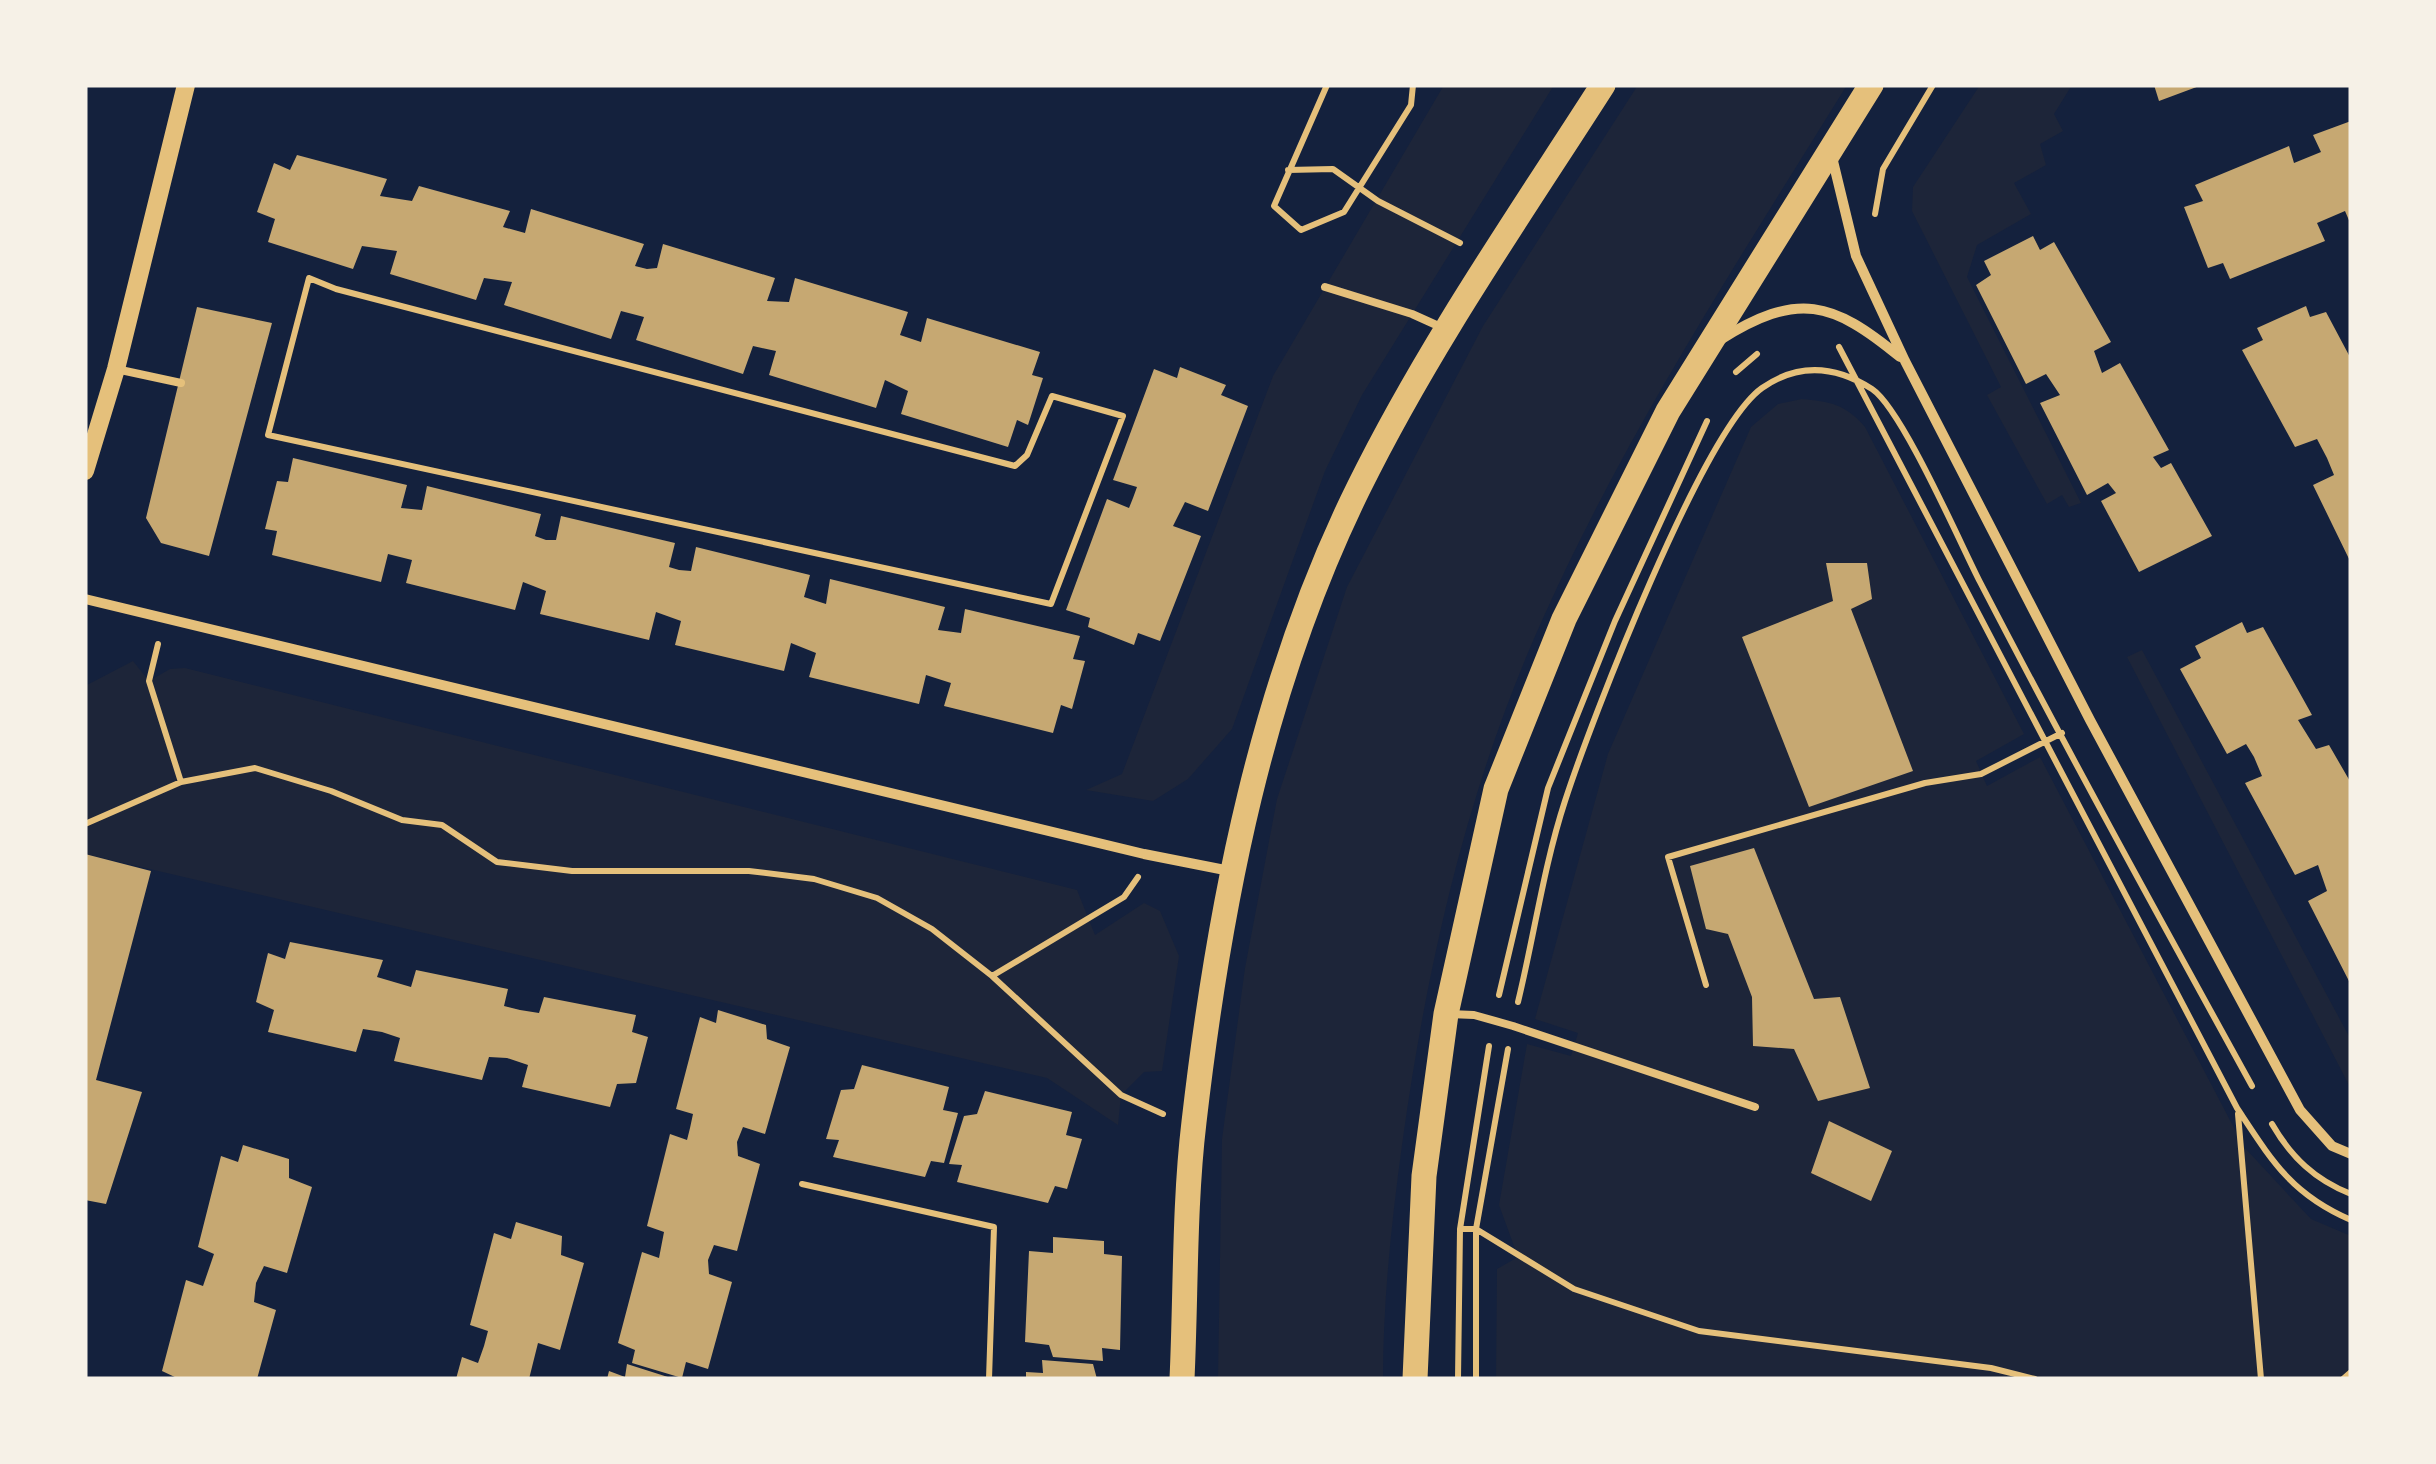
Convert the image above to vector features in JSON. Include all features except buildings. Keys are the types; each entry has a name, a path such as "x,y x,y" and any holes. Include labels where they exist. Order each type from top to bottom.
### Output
{"main road":[{"path":"1182,1379 1193,1123 1230,871 1295,637 1359,487 1447,330 1603,85"},
{"path":"1415,1379 1424,1176 1446,1014 1496,789 1564,619 1668,411 1871,85"}],"street":[{"path":"85,471 116,370 186,85"},
{"path":"1830,147 1856,256 1905,361 2090,720 2315,1130 2332,1146 2351,1154"},
{"path":"1705,349 1772,313 1818,306 1860,324 1905,361"},
{"path":"85,599 1144,854 1230,871"}],"lane":[{"path":"1325,287 1412,314 1447,330"},
{"path":"116,370 181,383"},
{"path":"1446,1014 1493,1020 1755,1106"}],"path":[{"path":"1326,85 1274,206 1300,230 1344,212 1411,104 1412,85"},
{"path":"1856,256 1879,201 1882,169 1933,85"},
{"path":"1288,170 1334,170 1378,201 1494,256"},
{"path":"309,278 336,289 1014,466 1027,455 1052,396 1123,416 1051,604 268,435 271,412 309,278"},
{"path":"1818,306 2238,1108 2275,1164 2314,1204 2351,1220"},
{"path":"1731,378 1773,343"},
{"path":"1476,1379 1476,1229 1513,1026 1564,803 1625,648 1711,454 1738,410 1764,387 1802,368 1832,369 1886,401 2059,734 2260,1102"},
{"path":"1458,1379 1460,1229 1493,1020 1548,788 1615,622 1711,412"},
{"path":"167,621 149,681 181,782"},
{"path":"1706,985 1668,858 1925,783 1981,774 2090,720"},
{"path":"85,824 181,782 254,768 332,791 402,820 442,825 497,862 572,871 750,871 814,879 877,898 932,929 992,976 1121,1095 1193,1123"},
{"path":"992,976 1124,897 1137,881 1144,854"},
{"path":"2238,1108 2261,1379"},
{"path":"2270,1119 2300,1163 2318,1179 2351,1194"},
{"path":"802,1184 994,1227 989,1379"},
{"path":"1460,1229 1476,1229 1574,1290 1699,1332 1991,1368 2035,1379"},
{"path":"2344,1379 2351,1372"}],"shaded area":[{"path":"1444,85 1554,85 1362,395 1325,471 1232,729 1188,779 1153,801 1086,790 1122,774 1273,376"},
{"path":"1638,85 1847,85 1687,345 1612,478 1544,616 1494,742 1455,872 1413,1071 1389,1258 1383,1379 1218,1379 1222,1139 1245,968 1277,799 1347,587 1483,326"},
{"path":"1980,85 2072,85 2054,114 2063,131 2040,144 2046,165 2014,183 2031,214 1977,245 1967,277 2081,503 2069,507 2062,495 2047,504 1987,395 2001,387 1912,211 1913,187"},
{"path":"1802,399 1837,406 1865,427 2024,734 1976,761 1987,786 2040,757 2244,1147 2311,1219 2351,1236 2351,1379 1496,1379 1497,1269 1518,1257 1499,1205 1527,1044 1571,1056 1578,1033 1535,1019 1608,754 1751,427 1778,404"},
{"path":"2142,650 2351,1040 2351,1089 2127,657"},
{"path":"133,661 149,681 170,669 185,668 1077,890 1095,935 1144,903 1160,911 1179,956 1162,1071 1144,1072 1121,1095 1118,1125 1047,1078 85,854 85,686"}]}
